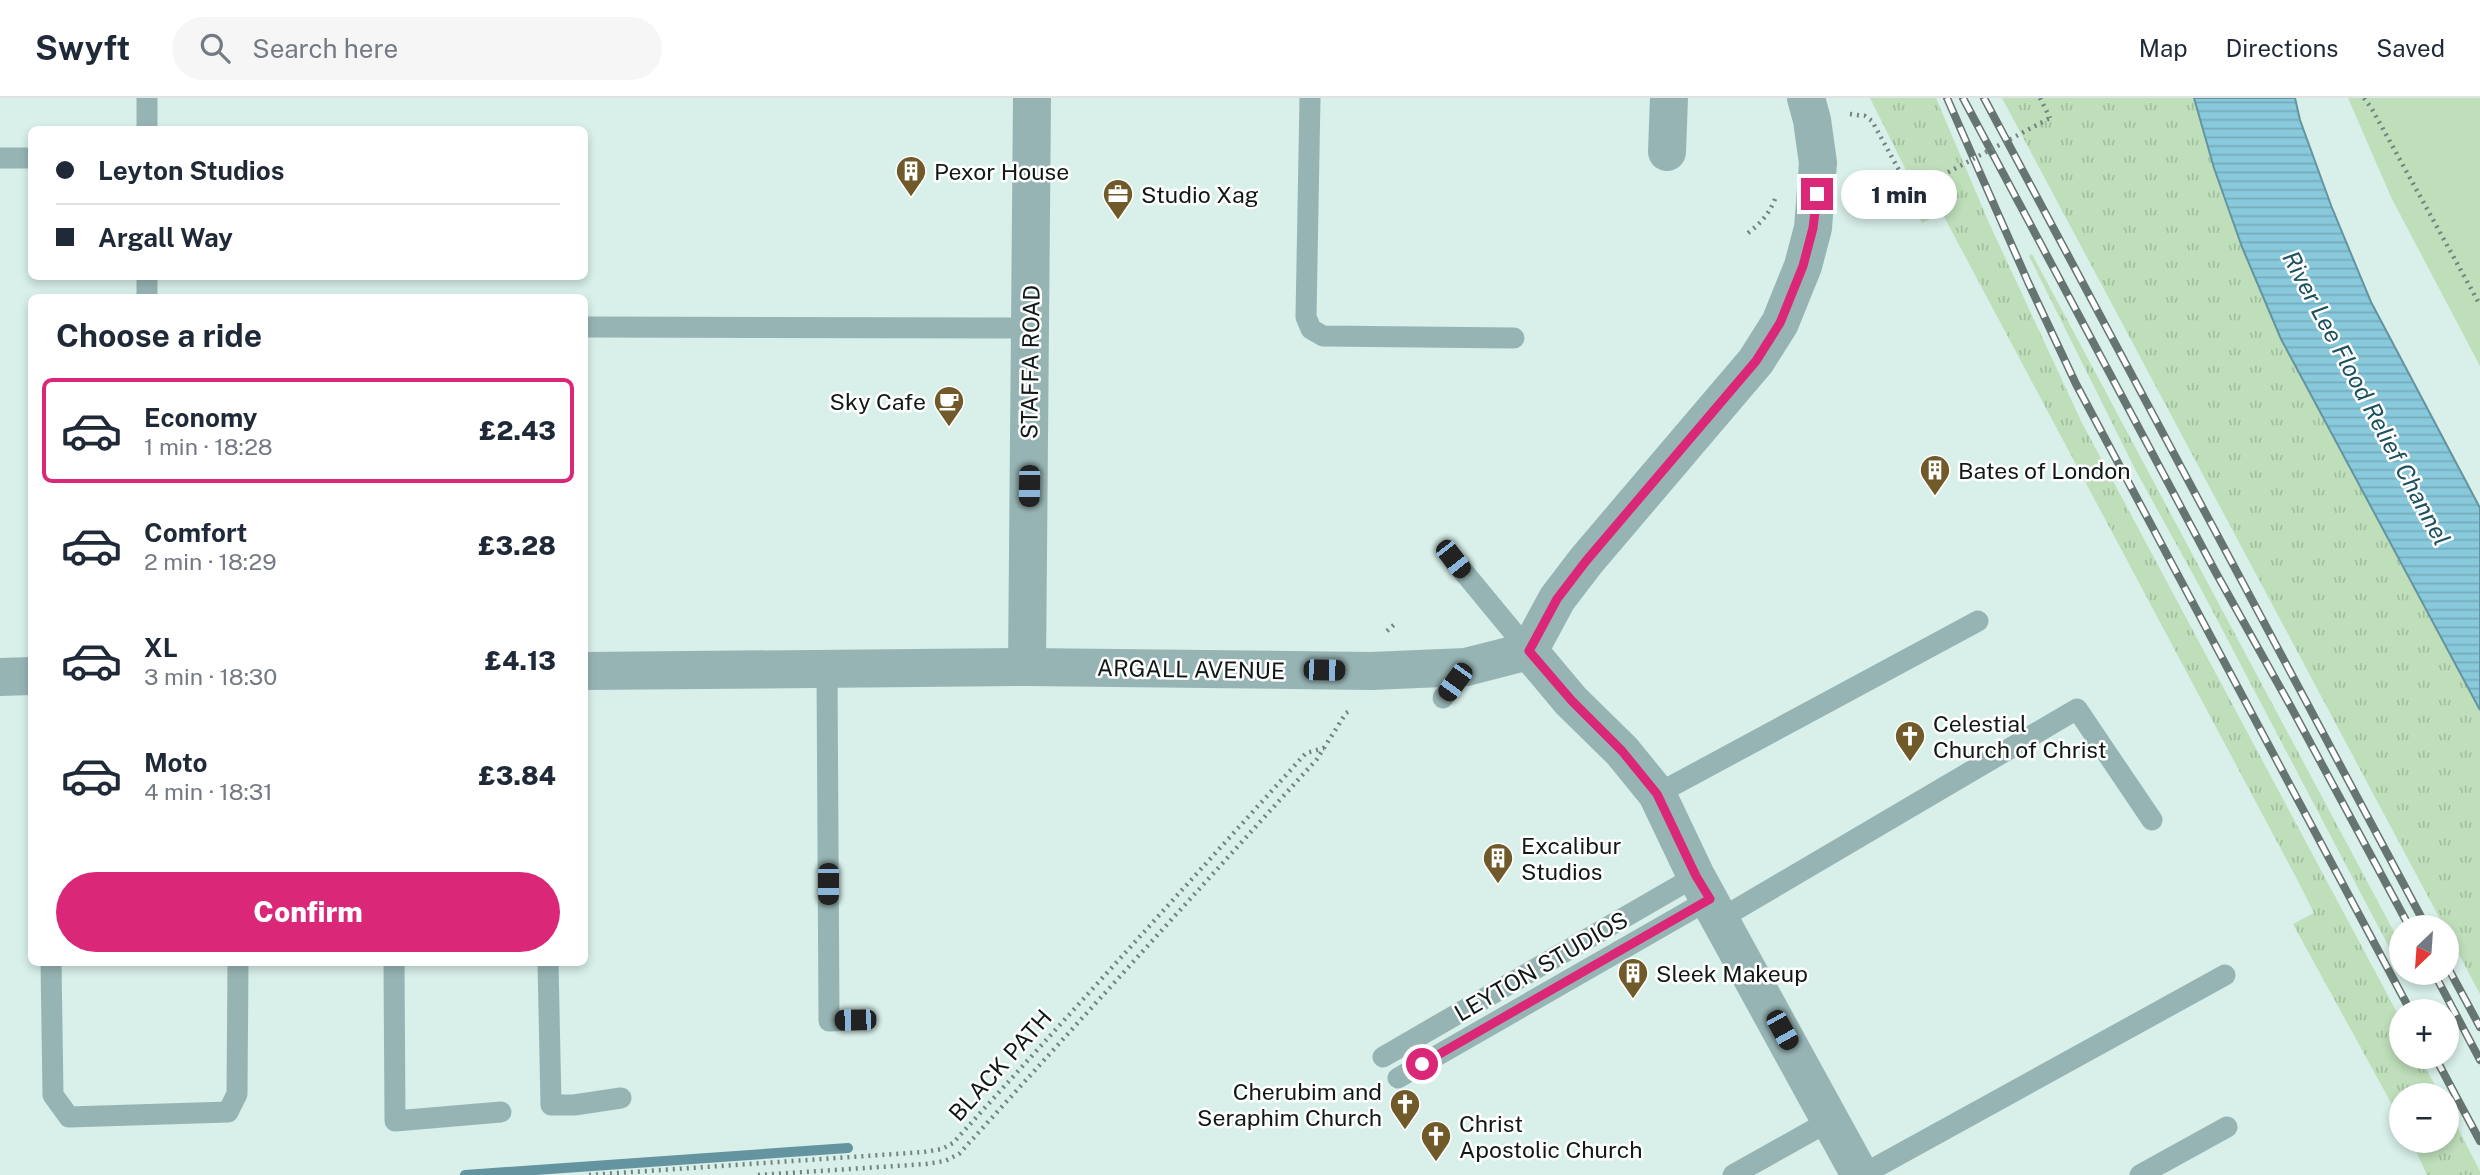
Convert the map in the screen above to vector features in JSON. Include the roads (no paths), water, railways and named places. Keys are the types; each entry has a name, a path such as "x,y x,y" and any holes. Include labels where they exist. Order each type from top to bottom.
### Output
{"street":[{"name":"STAFFA ROAD","path":"1027,667 1032,98"},
{"path":"1667,152 1669,98"},
{"path":"1806,98 1818,163 1813,228 1803,266 1780,323 1756,361 1578,571 1557,599 1529,651 1572,701 1622,751 1657,794 1709,898 1861,1175"},
{"name":"ARGALL AVENUE","path":"588,671 1027,667 1371,671 1466,667 1529,651"},
{"path":"0,677 28,676"}],"lane":[{"path":"148,98 148,126"},
{"path":"1310,98 1306,317 1311,329 1323,336 1514,338"},
{"path":"0,158 28,158"},
{"path":"588,327 1030,328"},
{"path":"1453,559 1529,651"},
{"path":"1657,794 1978,621"},
{"path":"1443,698 1466,667"},
{"path":"827,669 829,1021 855,1020"},
{"path":"1383,1057 1709,898 2077,709 2152,820"},
{"name":"LEYTON STUDIOS","path":"1398,1078 1709,898"},
{"path":"51,966 52,1095 69,1117 228,1112 237,1094 237,966"},
{"path":"394,966 395,1121 501,1112"},
{"path":"548,966 551,1105 574,1105 621,1098"},
{"path":"1861,1175 2225,975"},
{"path":"1732,1175 1831,1120"},
{"path":"2140,1175 2227,1127"}],"water":[{"name":"River Lee Flood Relief Channel","path":"2194,98 2295,98 2300,120 2332,208 2371,302 2480,508 2480,710 2281,339 2242,247 2214,168"}],"waterway":[{"path":"465,1175 848,1148"}],"railway":[{"path":"1947,98 2076,384 2404,999"},
{"path":"1963,98 2215,571 2403,915"},
{"path":"1984,98 2420,915"},
{"path":"2440,985 2480,1060"},
{"path":"2457,985 2480,1027"},
{"path":"2441,1069 2480,1141"}],"place":[{"name":"Pexor House","path":"911,198"},
{"name":"Studio Xag","path":"1118,221"},
{"name":"Sky Cafe","path":"949,428"},
{"name":"Bates of London","path":"1935,497"},
{"name":"Celestial Church of Christ","path":"1910,763"},
{"name":"Excalibur Studios","path":"1498,885"},
{"name":"Sleek Makeup","path":"1633,1000"},
{"name":"Cherubim and Seraphim Church","path":"1405,1131"},
{"name":"Christ Apostolic Church","path":"1436,1163"}]}
